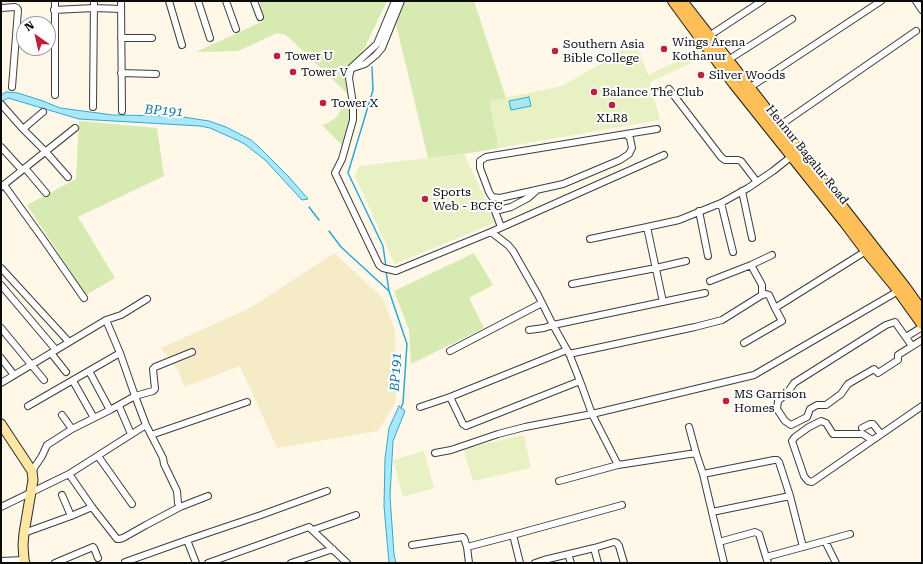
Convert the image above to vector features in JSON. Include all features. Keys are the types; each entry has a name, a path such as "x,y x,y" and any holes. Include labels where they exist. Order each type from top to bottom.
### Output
{"main road":[{"name":"Hennur Bagalur Road","path":"673,1 734,84 841,217 866,251 894,285 922,311"},
{"name":"Hennur Bagalur Road","path":"682,1 779,126 901,290 922,326"}],"street":[{"path":"55,1 55,95"},
{"path":"93,107 94,1"},
{"path":"121,1 122,111"},
{"path":"169,1 182,45"},
{"path":"198,1 210,38"},
{"path":"226,1 236,29"},
{"path":"254,1 260,17"},
{"path":"395,1 376,44 351,68 349,78 353,104 353,120 342,159 336,173 379,266 396,271 491,232 664,155"},
{"path":"351,68 365,64 382,48 401,1"},
{"path":"709,36 762,1"},
{"path":"749,88 881,1"},
{"path":"916,1 922,10"},
{"path":"1,8 15,7 18,10 12,87"},
{"path":"54,10 94,8 121,9"},
{"path":"728,60 792,19"},
{"path":"779,126 916,31"},
{"path":"121,38 152,38"},
{"path":"121,73 156,74"},
{"path":"669,89 721,157 725,160 740,161 757,182"},
{"path":"1,104 68,177"},
{"path":"23,129 43,112"},
{"path":"75,128 2,186 43,239 84,298"},
{"path":"626,134 630,138 632,148 629,154 620,160 563,184 500,198 492,197 480,168 480,161 486,157 626,134 657,129"},
{"path":"1,147 46,193"},
{"path":"590,239 679,220 721,203 757,182 792,156"},
{"path":"563,184 568,197"},
{"path":"495,211 511,207 528,198 537,190"},
{"path":"742,191 752,238"},
{"path":"492,203 501,227"},
{"path":"721,203 733,252"},
{"path":"699,211 708,256"},
{"path":"647,227 663,302"},
{"path":"491,232 508,245 513,251 542,303 568,352 592,414 618,465"},
{"path":"775,308 866,251"},
{"path":"710,281 772,255"},
{"path":"572,284 686,261"},
{"path":"751,265 762,285 762,295"},
{"path":"1,268 69,342"},
{"path":"1,285 53,352 66,372"},
{"path":"435,454 525,426 592,414 754,375 901,290"},
{"path":"529,330 705,293"},
{"path":"420,407 568,352 695,327 722,320 766,294 769,296 782,321 744,343"},
{"path":"1,383 106,320 121,315 147,299"},
{"path":"450,352 542,303"},
{"path":"106,320 120,353 146,425 163,458 164,464 177,492 180,507"},
{"path":"912,346 895,322 886,325 794,383 788,392 778,401 777,409 785,421 790,425 807,417 810,409 817,405 826,405 841,394 848,384 874,369 878,373 898,360 898,355 922,340"},
{"path":"906,337 922,326"},
{"path":"1,328 44,380"},
{"path":"32,471 47,445 72,429 119,406 135,396 153,391 155,389 153,369 155,367 192,352"},
{"path":"28,406 120,353"},
{"path":"1,358 14,375"},
{"path":"89,371 110,410"},
{"path":"73,381 94,418"},
{"path":"450,397 463,424 466,426 580,381"},
{"path":"151,435 247,402"},
{"path":"119,406 131,434"},
{"path":"872,440 863,434 833,434 826,423 821,421 809,427 792,441 804,476 808,481 812,482 922,406"},
{"path":"62,415 72,429"},
{"path":"1,424 32,471 34,480 24,533 23,545 25,561 1,561"},
{"path":"862,428 873,424 881,434"},
{"path":"1,507 69,474 146,425"},
{"path":"689,427 703,474 724,563"},
{"path":"559,481 618,465 696,453"},
{"path":"98,456 132,504"},
{"path":"703,474 774,460 780,462 803,547"},
{"path":"69,474 92,507 118,539 123,538 146,524 180,507 208,496"},
{"path":"125,562 327,491"},
{"path":"62,495 71,516"},
{"path":"712,512 790,496"},
{"path":"466,547 622,505"},
{"path":"24,533 92,507"},
{"path":"313,530 356,515"},
{"path":"208,563 309,527 348,563"},
{"path":"719,542 755,532 759,534 767,560 803,547 850,534"},
{"path":"513,535 520,563"},
{"path":"412,545 461,536 464,538 469,563"},
{"path":"187,540 196,563"},
{"path":"826,541 836,563"},
{"path":"535,563 614,542 619,546 624,563"},
{"path":"55,563 66,561 93,547 98,558"},
{"path":"594,548 598,563"},
{"path":"291,563 332,549"},
{"path":"568,554 571,563"}],"shaded area":[{"path":"334,253 383,298 395,331 396,401 378,431 277,448 240,366 184,387 179,372 161,348 250,308"}],"green space":[{"path":"260,1 387,1 365,47 349,69 352,98 286,35 277,33 238,51 196,52 261,22"},
{"path":"404,1 474,1 506,98 490,102 499,148 428,158 396,24"},
{"name":"Balance The Club","path":"635,40 648,75 702,49 706,56 650,82 660,120 499,148 490,101 562,86 604,62"},
{"path":"342,107 353,111 345,148 322,125 337,117"},
{"path":"79,121 157,128 164,176 78,217 115,278 86,295 27,205 76,179"},
{"name":"Sports Web - BCFC","path":"464,154 496,222 395,264 355,176 359,166"},
{"path":"474,253 493,285 469,298 484,328 411,364 409,330 394,291"},
{"path":"524,435 531,468 473,481 463,449"},
{"path":"424,451 434,488 403,497 393,460"}],"water":[{"path":"6,92 18,93 60,108 113,115 177,116 209,121 226,127 251,140 258,146 289,177 308,199 302,200 265,160 246,145 210,128 200,126 79,119 8,98 1,102 1,95"},
{"path":"529,97 531,106 511,110 509,101"},
{"path":"399,406 405,411 393,441 390,496 396,563 389,563 384,506 385,459 389,428"}],"waterway":[{"path":"372,67 373,90 348,173 383,246 386,267"},
{"path":"309,207 319,220"},
{"name":"BP191","path":"329,231 341,247 389,291 407,344 403,403 401,408"},
{"path":"386,271 389,291"}],"place":[{"name":"Wings Arena Kothanur","path":"664,49"},
{"name":"Southern Asia Bible College","path":"555,51"},
{"name":"Tower U","path":"277,56"},
{"name":"Tower V","path":"293,72"},
{"name":"Silver Woods","path":"701,75"},
{"name":"Balance The Club","path":"594,92"},
{"name":"Tower X","path":"323,103"},
{"name":"XLR8","path":"612,105"},
{"name":"Sports Web - BCFC","path":"425,199"},
{"name":"MS Garrison Homes","path":"726,401"}]}
